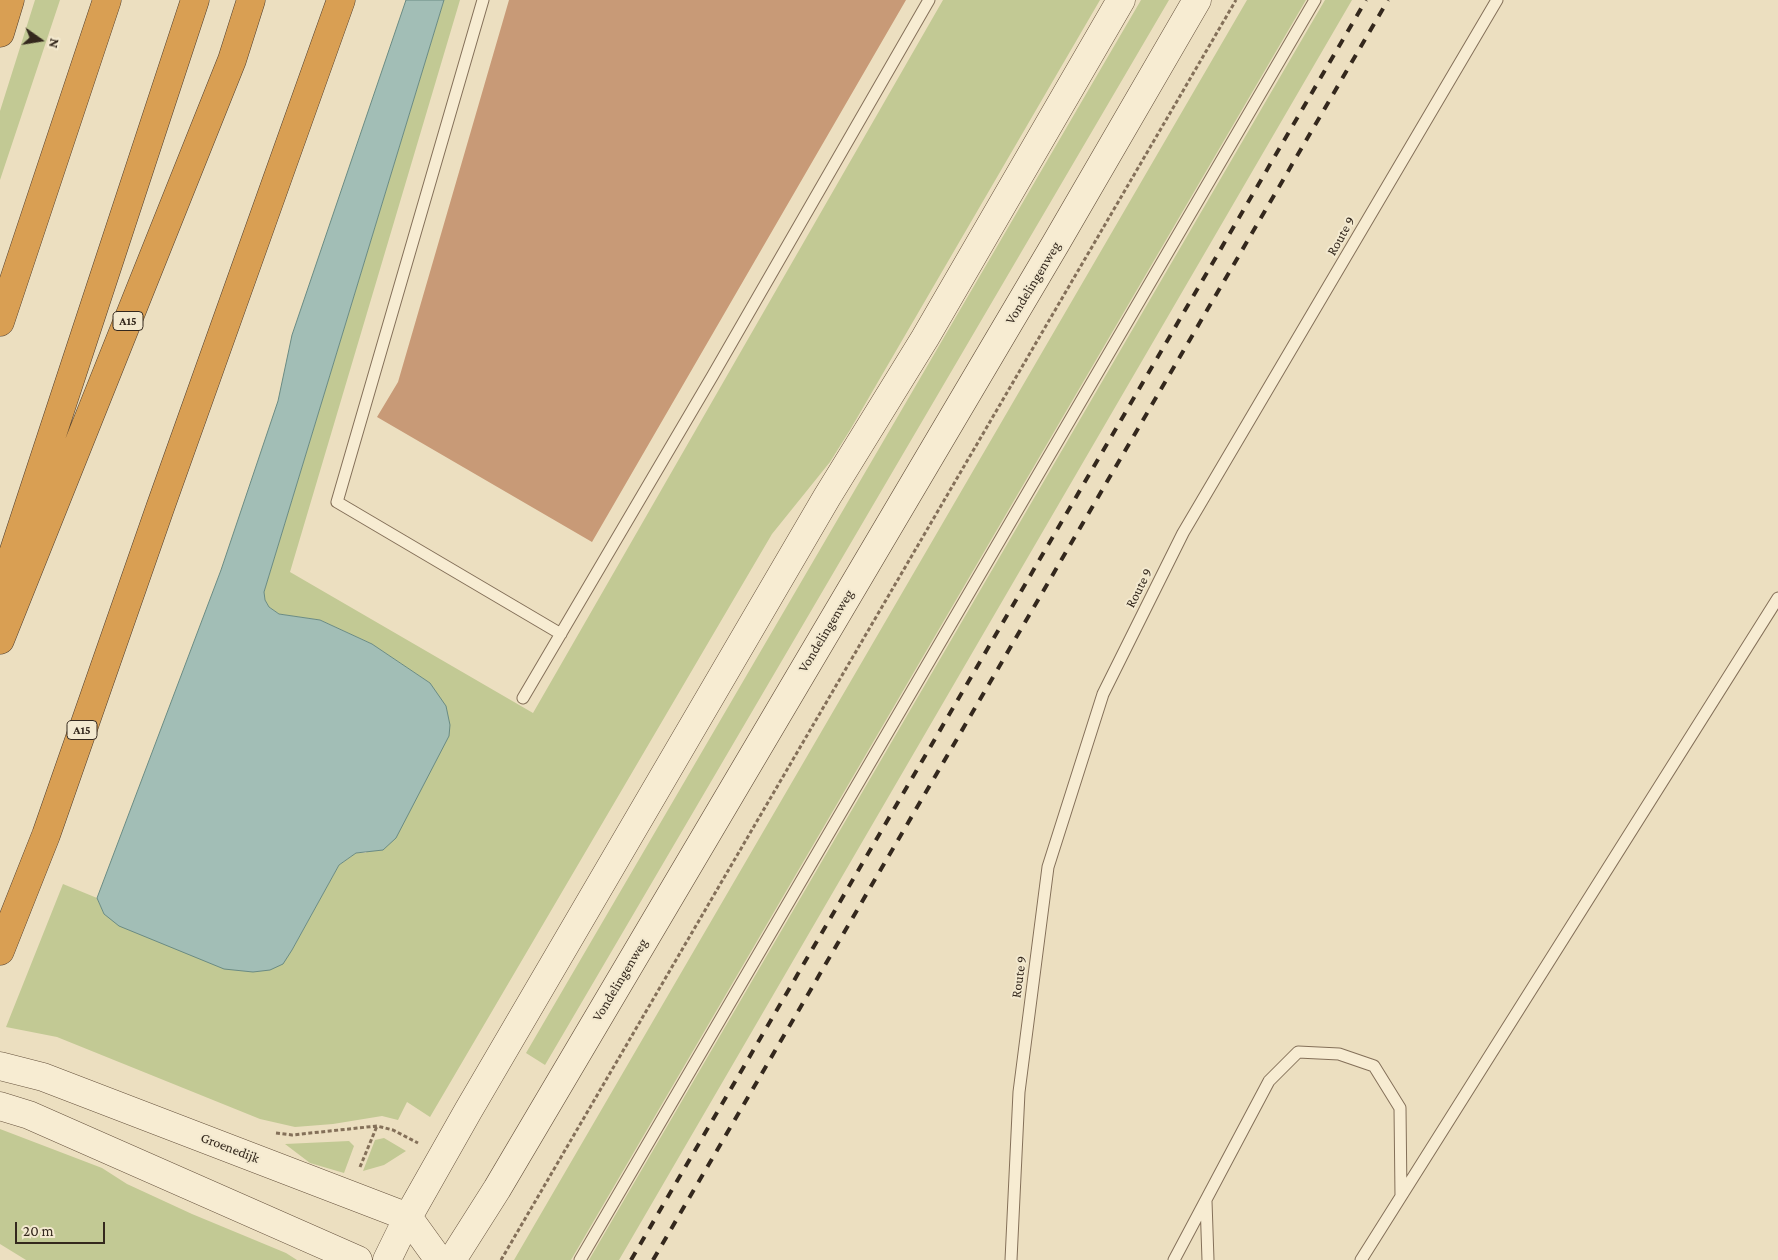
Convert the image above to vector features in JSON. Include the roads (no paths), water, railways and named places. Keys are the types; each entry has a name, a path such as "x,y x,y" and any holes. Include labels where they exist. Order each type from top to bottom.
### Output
{"highway":[{"path":"0,33 10,0"},
{"path":"0,322 106,0"},
{"name":"A15","path":"0,593 195,0"},
{"name":"A15","path":"0,640 232,60 251,0"},
{"name":"A15","path":"0,951 49,826 341,0"}],"main road":[{"path":"387,1260 408,1217 468,1111 787,565 924,338 1121,0"},
{"name":"Vondelingenweg","path":"452,1260 497,1189 1046,260 1197,0"},
{"name":"Groenedijk","path":"0,1066 42,1077 408,1217"},
{"path":"0,1106 29,1115 358,1260"},
{"path":"408,1217 439,1260"},
{"path":"308,1238 324,1260"}],"lane":[{"path":"483,0 336,502 561,634"},
{"path":"523,698 718,366 928,0"},
{"path":"580,1260 1315,0"},
{"name":"Route 9","path":"1011,1260 1018,1092 1048,868 1103,694 1183,533 1497,0"},
{"path":"1361,1260 1778,598"},
{"path":"1174,1260 1270,1081 1298,1052 1339,1054 1374,1066 1400,1108 1401,1196"},
{"path":"1206,1199 1208,1260"}],"water":[{"path":"406,0 444,0 264,592 265,600 269,607 279,614 320,620 372,644 430,683 446,706 450,725 449,736 396,838 383,850 356,853 339,865 283,964 270,970 253,972 224,969 119,926 104,914 97,898 221,570 278,401 292,335"}],"railway":[{"path":"631,1260 1366,0"},
{"path":"653,1260 1388,0"}]}
